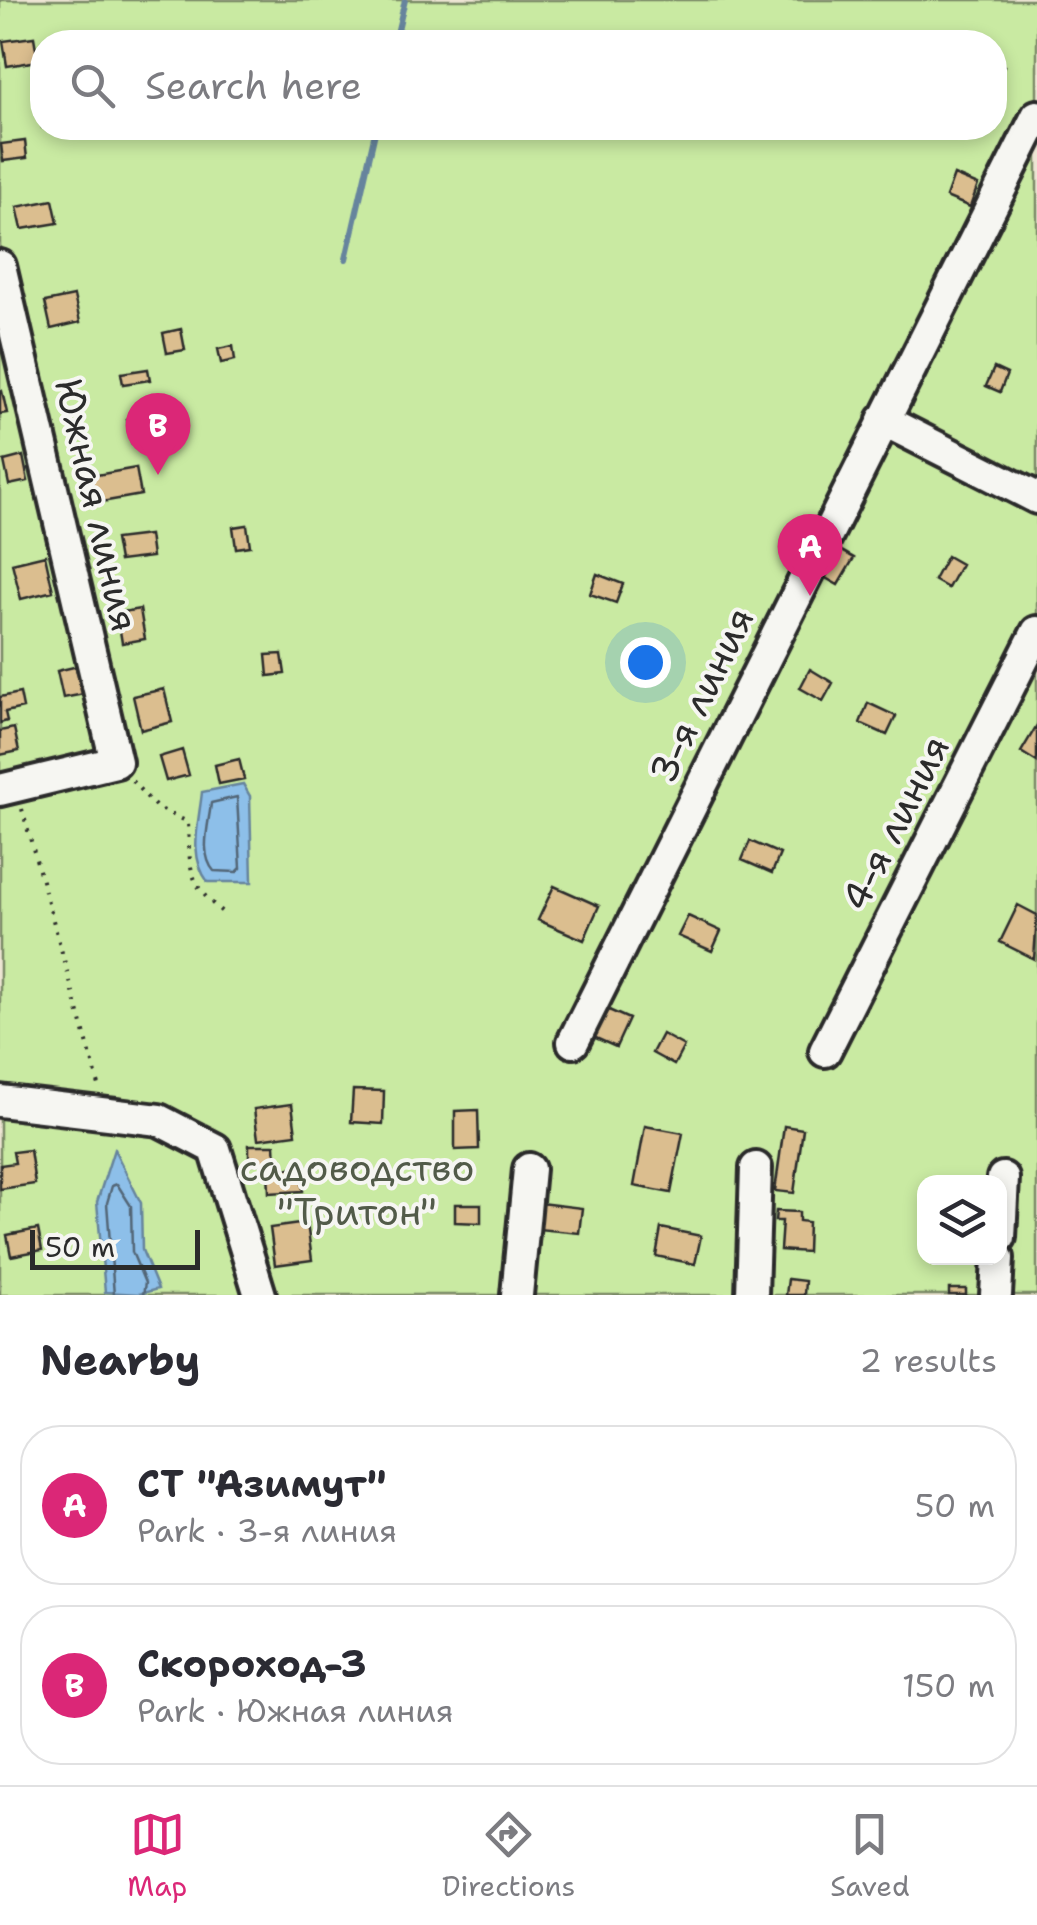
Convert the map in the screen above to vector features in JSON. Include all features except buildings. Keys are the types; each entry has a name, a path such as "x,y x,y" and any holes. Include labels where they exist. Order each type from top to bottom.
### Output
{"street":[{"name":"3-я линия","path":"573,1042 1037,116"},
{"name":"Южная линия","path":"0,266 116,762"},
{"path":"883,420 1037,498"},
{"name":"4-я линия","path":"826,1051 1037,632"},
{"path":"8,788 116,762"},
{"path":"0,1101 159,1120 215,1148 260,1295"},
{"path":"752,1295 756,1168"},
{"path":"517,1295 529,1169"},
{"path":"996,1295 998,1265"}],"path":[{"path":"116,762 156,807 188,822 190,871 205,898 227,916"},
{"path":"8,788 106,1112"}],"green space":[{"name":"садоводство \"Тритон\"","path":"0,0 1037,0 1037,1295 0,1295"}],"water":[{"path":"243,784 250,796 252,882 208,882 197,850 202,792"},
{"path":"114,1149 141,1203 142,1250 158,1289 139,1294 105,1292 97,1202"}],"waterway":[{"path":"398,30 405,0"},
{"path":"346,259 373,140"}],"place":[{"name":"Скороход-3","path":"158,475"},
{"name":"СТ \"Азимут\"","path":"810,596"}]}
